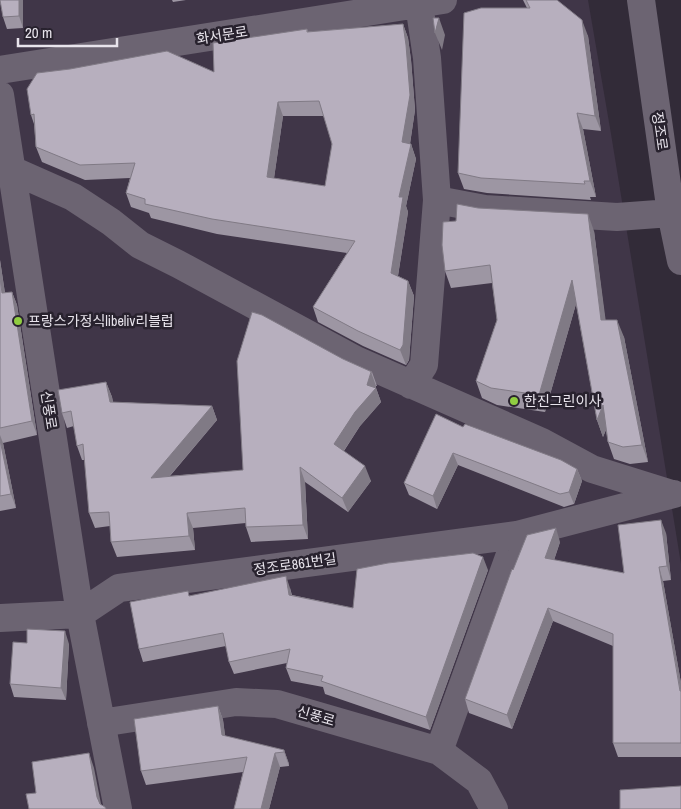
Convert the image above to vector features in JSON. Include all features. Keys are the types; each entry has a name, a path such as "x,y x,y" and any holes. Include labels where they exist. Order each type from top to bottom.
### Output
{"street":[{"name":"정조로","path":"641,0 671,213 681,261"},
{"path":"411,385 424,365 437,200 427,58 431,2"},
{"name":"화서문로","path":"0,70 431,2"},
{"name":"신풍로","path":"0,95 80,614 118,809"},
{"path":"12,170 73,197 111,222 140,245 356,360 542,442 592,469 676,494"},
{"path":"437,200 485,209 618,217 671,213"},
{"name":"정조로861번길","path":"80,614 119,588 517,535 676,494"},
{"path":"494,809 478,781 439,751 517,535"},
{"path":"0,618 80,614"},
{"name":"신풍로","path":"101,724 236,702 277,704 439,751"}],"shaded area":[{"path":"0,0 588,0 681,564 681,809 0,809"}],"building":[{"path":"0,0 19,0 19,16 3,17"},
{"path":"526,0 557,0 582,20 595,116 577,113 590,181 584,181 585,184 481,178 458,173 464,13 481,8 530,8"},
{"path":"433,18 439,18 435,33"},
{"path":"403,24 410,95 402,142 411,144 399,197 403,197 391,273 408,281 403,345 400,350 358,331 313,307 355,241 212,219 145,204 145,199 126,193 135,163 80,165 36,147 34,114 31,115 27,89 37,73 70,69 167,51 214,72 213,43 307,29 307,32","holes":["319,101 332,144 325,186 267,177 278,102"]},
{"path":"457,204 478,208 588,214 601,320 617,320 642,445 623,447 608,442 603,405 597,420 572,280 539,395 491,388 476,381 497,320 490,265 445,271 442,245 443,222 456,221"},
{"path":"0,278 2,293 12,292 32,421 0,428"},
{"path":"252,312 262,315 343,359 372,372 367,385 376,388 355,412 334,444 365,466 342,498 300,467 303,525 246,527 245,508 187,513 189,536 111,542 109,512 89,513 83,444 77,446 71,411 62,413 58,390 106,382 110,402 212,406 151,478 243,470 237,361"},
{"path":"436,414 463,427 465,424 561,460 577,469 569,492 560,494 453,453 433,496 404,483"},
{"path":"0,440 11,494 0,496"},
{"path":"661,520 667,566 659,567 681,691 681,743 613,743 613,634 548,608 507,715 465,699 512,569 527,535 556,528 545,558 624,573 618,525"},
{"path":"473,553 483,557 426,717 321,681 323,676 286,668 290,649 229,662 223,633 139,649 130,602 188,591 189,596 286,576 289,595 353,608 357,569 388,563"},
{"path":"27,629 65,631 61,688 10,684 13,642 27,643"},
{"path":"218,706 222,735 284,750 284,752 275,753 261,809 234,809 247,757 141,771 134,719"},
{"path":"89,753 97,797 100,804 106,809 29,809 26,794 36,793 32,762"},
{"path":"681,786 681,809 620,809 620,790"}],"place":[{"name":"프랑스가정식libeliv리블럽","path":"18,321"},
{"name":"한진그린이사","path":"514,401"}]}
